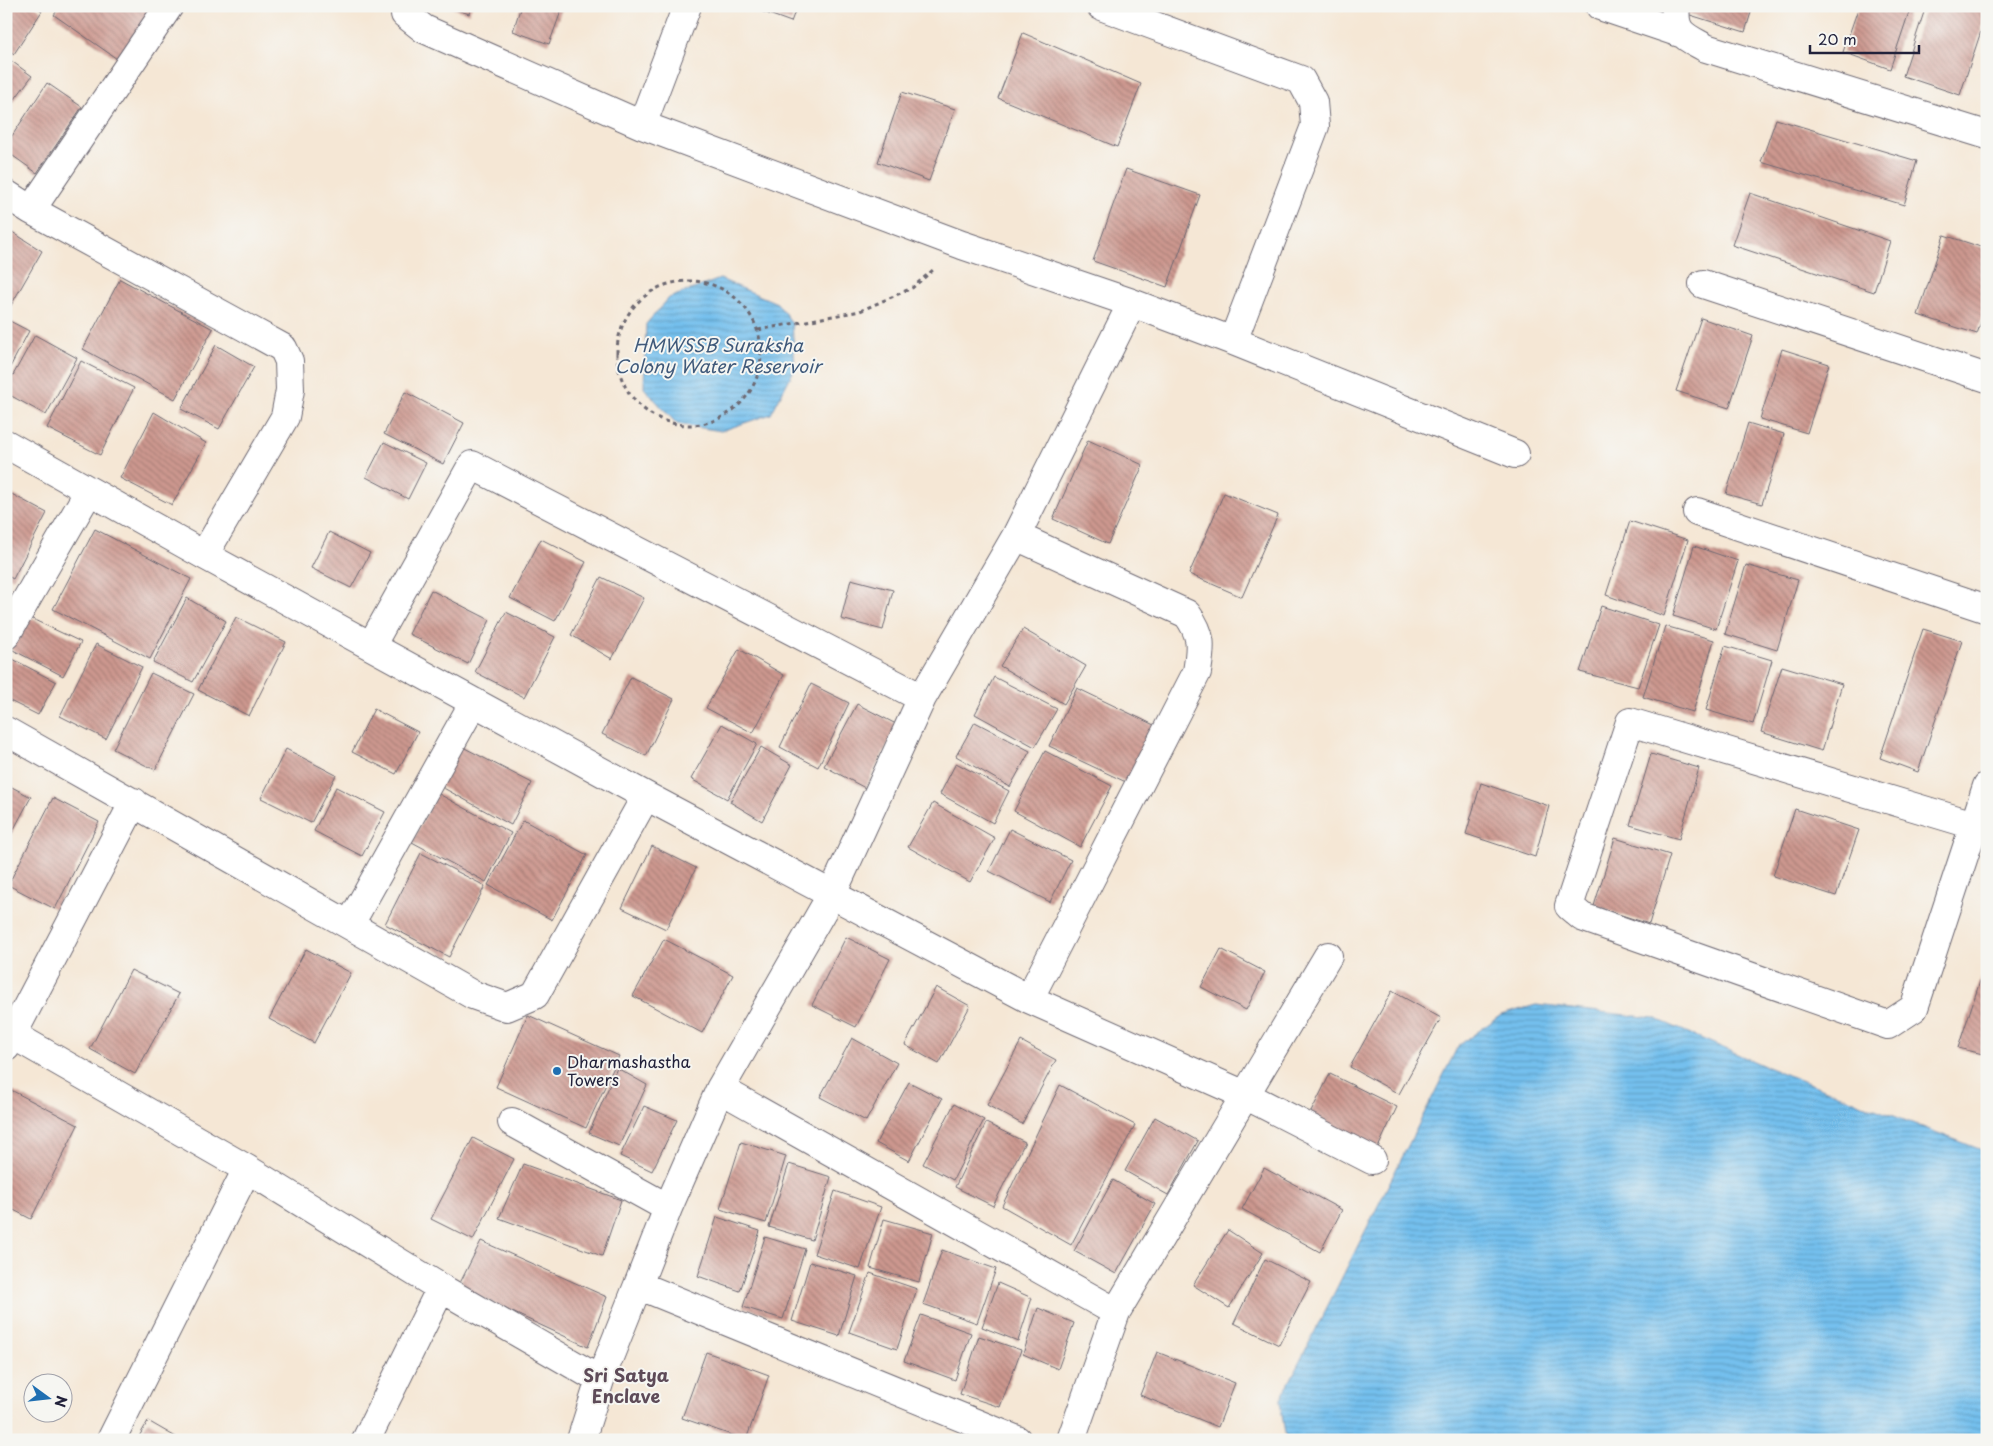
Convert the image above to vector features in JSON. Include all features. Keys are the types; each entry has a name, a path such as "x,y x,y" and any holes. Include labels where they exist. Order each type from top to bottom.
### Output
{"street":[{"path":"31,210 169,6"},
{"path":"405,6 405,14 424,29 642,125 962,246 1132,303 1233,341 1515,454"},
{"path":"642,125 687,6"},
{"path":"1101,6 1301,80 1313,102 1315,126 1233,341"},
{"path":"1600,6 1680,33 1706,48 1987,134"},
{"path":"1676,6 1674,19 1680,33"},
{"path":"6,194 31,210 283,348 289,361 290,390 285,417 204,555"},
{"path":"1703,284 1987,378"},
{"path":"581,1440 600,1380 668,1208 720,1089 832,894 922,698 1016,536 1132,303"},
{"path":"6,444 204,555 646,796 1029,999 1245,1095 1372,1160"},
{"path":"371,646 472,464 922,698"},
{"path":"6,635 89,491"},
{"path":"1697,512 1987,609"},
{"path":"1016,536 1187,614 1198,630 1200,651 1197,672 1029,999"},
{"path":"350,924 474,702"},
{"path":"1980,827 1630,722 1569,906 1582,917 1888,1025 1914,1008 1980,827 1987,786"},
{"path":"6,731 473,995 507,1007 535,995 646,796"},
{"path":"134,802 8,1038 247,1168 441,1288 600,1380"},
{"path":"1071,1440 1116,1312 1328,956"},
{"path":"720,1089 1116,1312"},
{"path":"512,1122 668,1208"},
{"path":"112,1440 247,1168"},
{"path":"638,1284 1017,1440"},
{"path":"366,1440 441,1288"}],"path":[{"path":"758,330 860,311 912,288 962,246"},
{"path":"694,280 721,288 744,305 758,330 761,358 754,385 736,408 712,422 684,426 656,418 634,401 620,376 617,348 624,321 641,298 666,284 694,280"}],"water":[{"name":"HMWSSB Suraksha Colony Water Reservoir","path":"720,279 777,303 792,323 795,368 771,414 721,431 677,424 644,388 646,324 669,298"},
{"path":"1536,1005 1654,1018 1767,1067 1987,1152 1987,1440 1286,1440 1280,1401 1458,1046 1501,1015"}],"building":[{"path":"6,6 35,6 42,11 14,54 6,48"},
{"path":"60,6 142,6 153,14 120,61 54,15"},
{"path":"447,6 472,6 469,14"},
{"path":"521,6 563,6 549,44 513,31"},
{"path":"747,6 797,6 791,22"},
{"path":"1689,6 1753,6 1745,32 1687,14"},
{"path":"1859,6 1911,6 1890,69 1843,52"},
{"path":"1926,6 1967,6 1987,13 1960,95 1903,76"},
{"path":"1023,33 1141,84 1117,147 998,98"},
{"path":"6,57 32,76 6,111"},
{"path":"47,83 82,107 37,173 6,151 6,145"},
{"path":"902,92 955,109 929,181 878,162"},
{"path":"1776,119 1917,161 1904,205 1761,162"},
{"path":"1126,169 1200,195 1167,287 1093,261"},
{"path":"1750,193 1890,241 1874,292 1732,245"},
{"path":"6,228 42,251 6,314"},
{"path":"1944,235 1987,249 1987,304 1977,334 1918,315"},
{"path":"120,279 213,329 175,399 83,349"},
{"path":"1701,318 1753,336 1729,408 1676,391"},
{"path":"6,319 29,331 6,375"},
{"path":"35,335 77,358 46,415 6,393 6,388"},
{"path":"216,345 254,367 219,429 181,409"},
{"path":"1782,349 1829,364 1807,433 1760,419"},
{"path":"81,361 134,388 100,455 47,428"},
{"path":"405,392 464,423 443,464 384,434"},
{"path":"154,412 206,443 172,505 120,478"},
{"path":"1748,423 1784,434 1762,504 1726,494"},
{"path":"1088,440 1143,465 1108,544 1053,519"},
{"path":"384,442 426,463 408,499 366,477"},
{"path":"6,491 47,513 13,579 6,575"},
{"path":"1224,493 1278,515 1242,597 1189,574"},
{"path":"1630,521 1688,540 1664,616 1606,595"},
{"path":"95,529 191,579 150,659 53,609"},
{"path":"329,532 370,553 351,588 311,568"},
{"path":"541,539 586,562 555,621 510,598"},
{"path":"1694,546 1738,561 1716,629 1673,616"},
{"path":"1746,565 1798,580 1777,650 1725,634"},
{"path":"601,577 644,598 612,659 571,635"},
{"path":"851,579 893,590 883,630 841,619"},
{"path":"431,590 490,620 468,664 409,634"},
{"path":"187,598 226,621 193,682 153,662"},
{"path":"1601,606 1659,625 1638,687 1580,672"},
{"path":"506,612 555,637 524,697 475,672"},
{"path":"28,617 81,642 63,676 11,649"},
{"path":"236,617 286,642 249,716 198,690"},
{"path":"1665,626 1714,640 1693,712 1643,697"},
{"path":"1023,629 1086,666 1064,704 1000,666"},
{"path":"1923,629 1962,641 1918,772 1880,758"},
{"path":"96,644 142,667 106,739 60,716"},
{"path":"1725,646 1772,660 1753,724 1706,710"},
{"path":"739,649 784,675 753,733 706,708"},
{"path":"7,656 56,682 38,715 6,699"},
{"path":"1782,666 1842,684 1822,751 1761,732"},
{"path":"151,673 194,694 155,770 113,749"},
{"path":"631,677 674,699 646,756 602,734"},
{"path":"994,677 1057,709 1035,747 975,714"},
{"path":"811,684 849,703 818,767 780,747"},
{"path":"1077,688 1156,726 1128,783 1049,746"},
{"path":"857,704 898,725 865,788 824,766"},
{"path":"374,709 418,732 396,774 352,752"},
{"path":"975,722 1030,751 1010,787 956,756"},
{"path":"722,724 757,744 727,799 691,779"},
{"path":"459,745 532,783 511,825 438,785"},
{"path":"761,747 792,765 762,821 730,802"},
{"path":"286,749 336,775 311,823 261,798"},
{"path":"1045,751 1112,786 1080,847 1014,811"},
{"path":"1651,754 1699,768 1679,839 1630,825"},
{"path":"956,763 1009,791 993,823 940,794"},
{"path":"1481,783 1549,806 1535,857 1466,834"},
{"path":"6,784 31,797 6,844"},
{"path":"336,787 385,812 362,856 314,831"},
{"path":"437,793 511,833 486,882 412,842"},
{"path":"53,798 99,822 55,909 8,885"},
{"path":"933,803 995,838 970,882 908,847"},
{"path":"1795,809 1859,830 1836,896 1773,876"},
{"path":"523,820 587,855 552,920 488,885"},
{"path":"1010,829 1071,860 1050,902 989,871"},
{"path":"1615,838 1670,855 1649,924 1594,906"},
{"path":"652,846 696,868 666,929 622,908"},
{"path":"421,853 485,886 449,957 385,924"},
{"path":"846,937 890,959 856,1027 812,1005"},
{"path":"664,939 733,975 702,1033 633,996"},
{"path":"306,949 351,973 314,1043 269,1019"},
{"path":"1221,949 1265,972 1246,1010 1201,987"},
{"path":"1987,960 1987,1055 1958,1048"},
{"path":"131,970 179,994 135,1074 90,1049"},
{"path":"936,987 970,1006 939,1064 905,1045"},
{"path":"1392,991 1441,1018 1399,1094 1350,1067"},
{"name":"Dharmashastha Towers","path":"528,1015 619,1056 586,1128 496,1087"},
{"path":"852,1038 897,1063 866,1121 820,1097"},
{"path":"1021,1041 1056,1060 1022,1124 987,1105"},
{"path":"617,1068 647,1085 619,1146 589,1133"},
{"path":"1330,1074 1397,1107 1375,1154 1307,1120"},
{"path":"909,1082 942,1099 909,1161 876,1143"},
{"path":"1060,1085 1135,1125 1071,1245 1002,1206"},
{"path":"9,1089 78,1125 31,1219 6,1206 6,1094"},
{"path":"954,1104 984,1120 953,1180 923,1164"},
{"path":"644,1106 677,1120 652,1171 620,1156"},
{"path":"1155,1117 1198,1141 1168,1195 1125,1171"},
{"path":"986,1123 1025,1142 993,1206 955,1187"},
{"path":"473,1138 514,1159 473,1240 431,1219"},
{"path":"741,1142 786,1156 766,1223 720,1209"},
{"path":"523,1164 621,1200 602,1256 499,1218"},
{"path":"789,1164 831,1177 812,1240 769,1227"},
{"path":"1264,1168 1342,1210 1320,1252 1242,1209"},
{"path":"1113,1180 1155,1204 1116,1274 1074,1251"},
{"path":"835,1191 881,1207 860,1269 814,1254"},
{"path":"717,1217 760,1231 740,1291 698,1276"},
{"path":"884,1219 933,1233 919,1282 870,1268"},
{"path":"1228,1230 1263,1253 1229,1308 1193,1285"},
{"path":"765,1237 805,1249 783,1319 743,1307"},
{"path":"481,1241 607,1297 588,1347 458,1287"},
{"path":"942,1250 996,1269 977,1323 923,1304"},
{"path":"1265,1259 1311,1282 1279,1345 1234,1323"},
{"path":"810,1262 857,1276 839,1336 792,1321"},
{"path":"870,1273 917,1289 897,1349 849,1332"},
{"path":"998,1283 1032,1298 1018,1341 982,1327"},
{"path":"1038,1308 1074,1323 1058,1369 1023,1354"},
{"path":"921,1315 971,1333 955,1380 904,1361"},
{"path":"979,1336 1021,1350 1000,1407 960,1394"},
{"path":"706,1352 769,1375 746,1440 682,1418"},
{"path":"1157,1352 1235,1383 1218,1427 1140,1395"},
{"path":"148,1421 181,1440 137,1440"}],"place":[{"name":"Dharmashastha Towers","path":"557,1071"}],"district":[{"name":"Sri Satya Enclave","path":"626,1386"}]}
